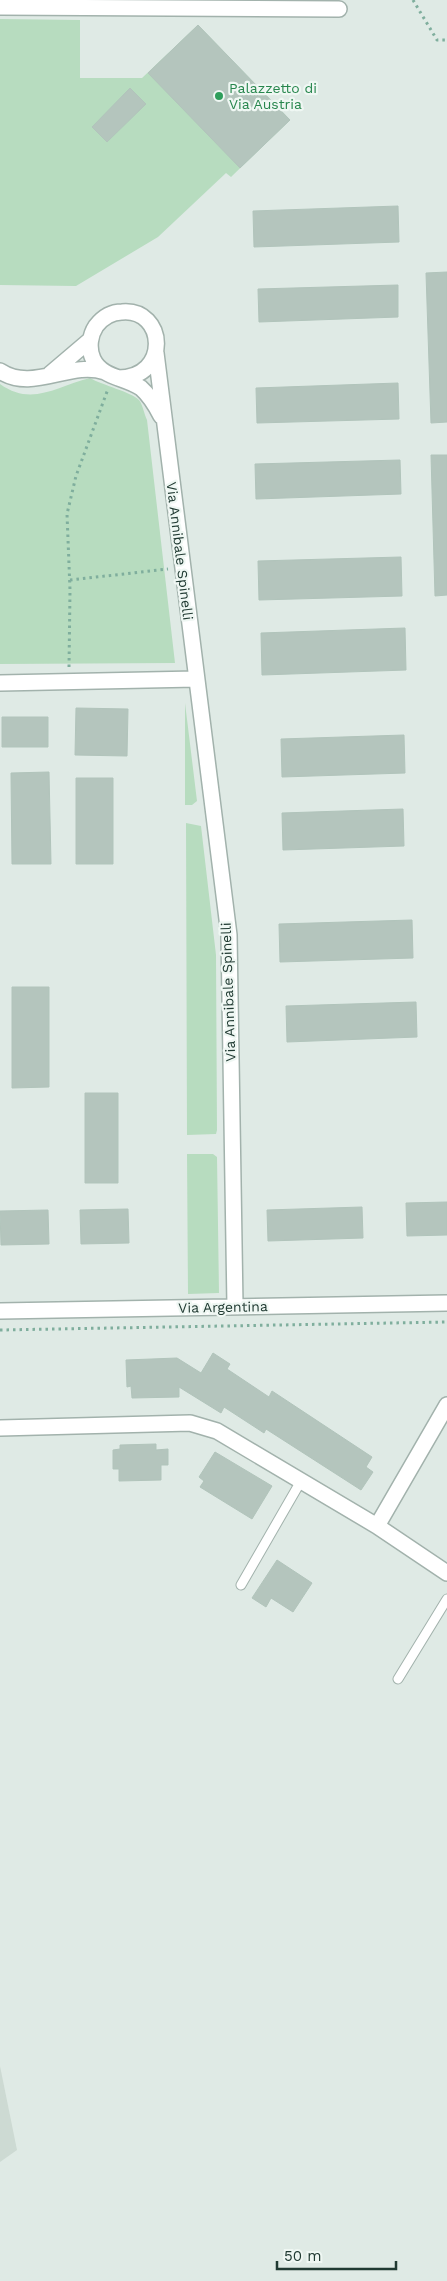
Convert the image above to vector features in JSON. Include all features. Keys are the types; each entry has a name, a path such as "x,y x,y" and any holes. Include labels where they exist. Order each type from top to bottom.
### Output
{"street":[{"path":"0,7 339,9"},
{"path":"0,372 10,378 31,380 87,368 110,380 138,375 146,370 156,353 156,334 151,325 140,316 126,311 107,316 93,330 90,340 93,358 110,380"},
{"path":"47,376 90,340"},
{"name":"Via Annibale Spinelli","path":"156,353 228,935 235,1306"},
{"name":"Via Annibale Spinelli","path":"110,380 134,384 148,395 164,422"},
{"path":"0,683 196,679"},
{"name":"Via Argentina","path":"0,1311 447,1303"},
{"path":"377,1526 447,1405"},
{"path":"0,1428 190,1423 202,1425 217,1431 377,1526 447,1572"}],"lane":[{"path":"241,1585 302,1481"},
{"path":"398,1679 447,1599"}],"path":[{"path":"413,0 437,40 447,40"},
{"path":"69,668 70,580 67,514 70,496 110,380"},
{"path":"70,580 168,569"},
{"path":"0,1330 447,1322"}],"shaded area":[{"path":"0,2066 17,2150 0,2162"}],"green space":[{"path":"0,19 80,20 80,78 142,78 198,25 290,120 231,177 226,173 158,237 76,286 0,285"},
{"path":"90,378 135,397 139,400 147,420 175,663 0,664 0,384 12,391 34,394 45,393"},
{"path":"185,703 197,801 192,805 185,805"},
{"path":"186,823 201,826 216,955 216,1134 187,1135"},
{"path":"187,1154 213,1154 217,1157 219,1293 188,1294"}],"building":[{"name":"Palazzetto di Via Austria","path":"198,25 290,120 240,168 148,73"},
{"path":"130,88 146,104 107,142 92,127"},
{"path":"398,206 399,242 254,247 253,211"},
{"path":"447,272 447,422 431,423 426,273"},
{"path":"398,285 398,317 259,322 258,289"},
{"path":"398,383 399,419 257,423 256,388"},
{"path":"431,455 447,455 447,595 435,596"},
{"path":"400,460 401,494 256,499 255,464"},
{"path":"401,557 402,596 259,600 258,561"},
{"path":"405,628 406,670 262,675 261,633"},
{"path":"76,708 128,709 127,756 75,755"},
{"path":"2,717 48,717 48,747 2,747"},
{"path":"404,735 405,773 282,777 281,739"},
{"path":"49,772 51,864 12,864 11,773"},
{"path":"76,778 113,778 113,864 76,864"},
{"path":"403,809 404,846 283,850 282,813"},
{"path":"412,920 413,958 280,962 279,924"},
{"path":"12,987 49,987 49,1087 12,1088"},
{"path":"416,1002 417,1037 287,1042 286,1006"},
{"path":"85,1093 118,1093 118,1183 85,1183"},
{"path":"447,1202 447,1235 407,1236 406,1203"},
{"path":"362,1207 363,1238 268,1241 267,1210"},
{"path":"128,1209 129,1243 81,1244 80,1210"},
{"path":"48,1210 49,1244 1,1245 0,1211"},
{"path":"213,1353 230,1364 227,1369 269,1397 272,1391 372,1457 366,1467 373,1472 361,1490 266,1429 264,1433 224,1407 221,1413 179,1387 179,1397 132,1398 131,1386 127,1387 126,1360 177,1358 201,1373"},
{"path":"156,1444 156,1450 168,1449 168,1465 161,1465 161,1480 119,1481 119,1469 113,1469 113,1450 120,1449 120,1445"},
{"path":"215,1452 272,1486 252,1519 200,1487 204,1481 199,1477"},
{"path":"277,1560 312,1583 293,1612 271,1598 266,1607 252,1598"}],"place":[{"name":"Palazzetto di Via Austria","path":"219,96"}]}
